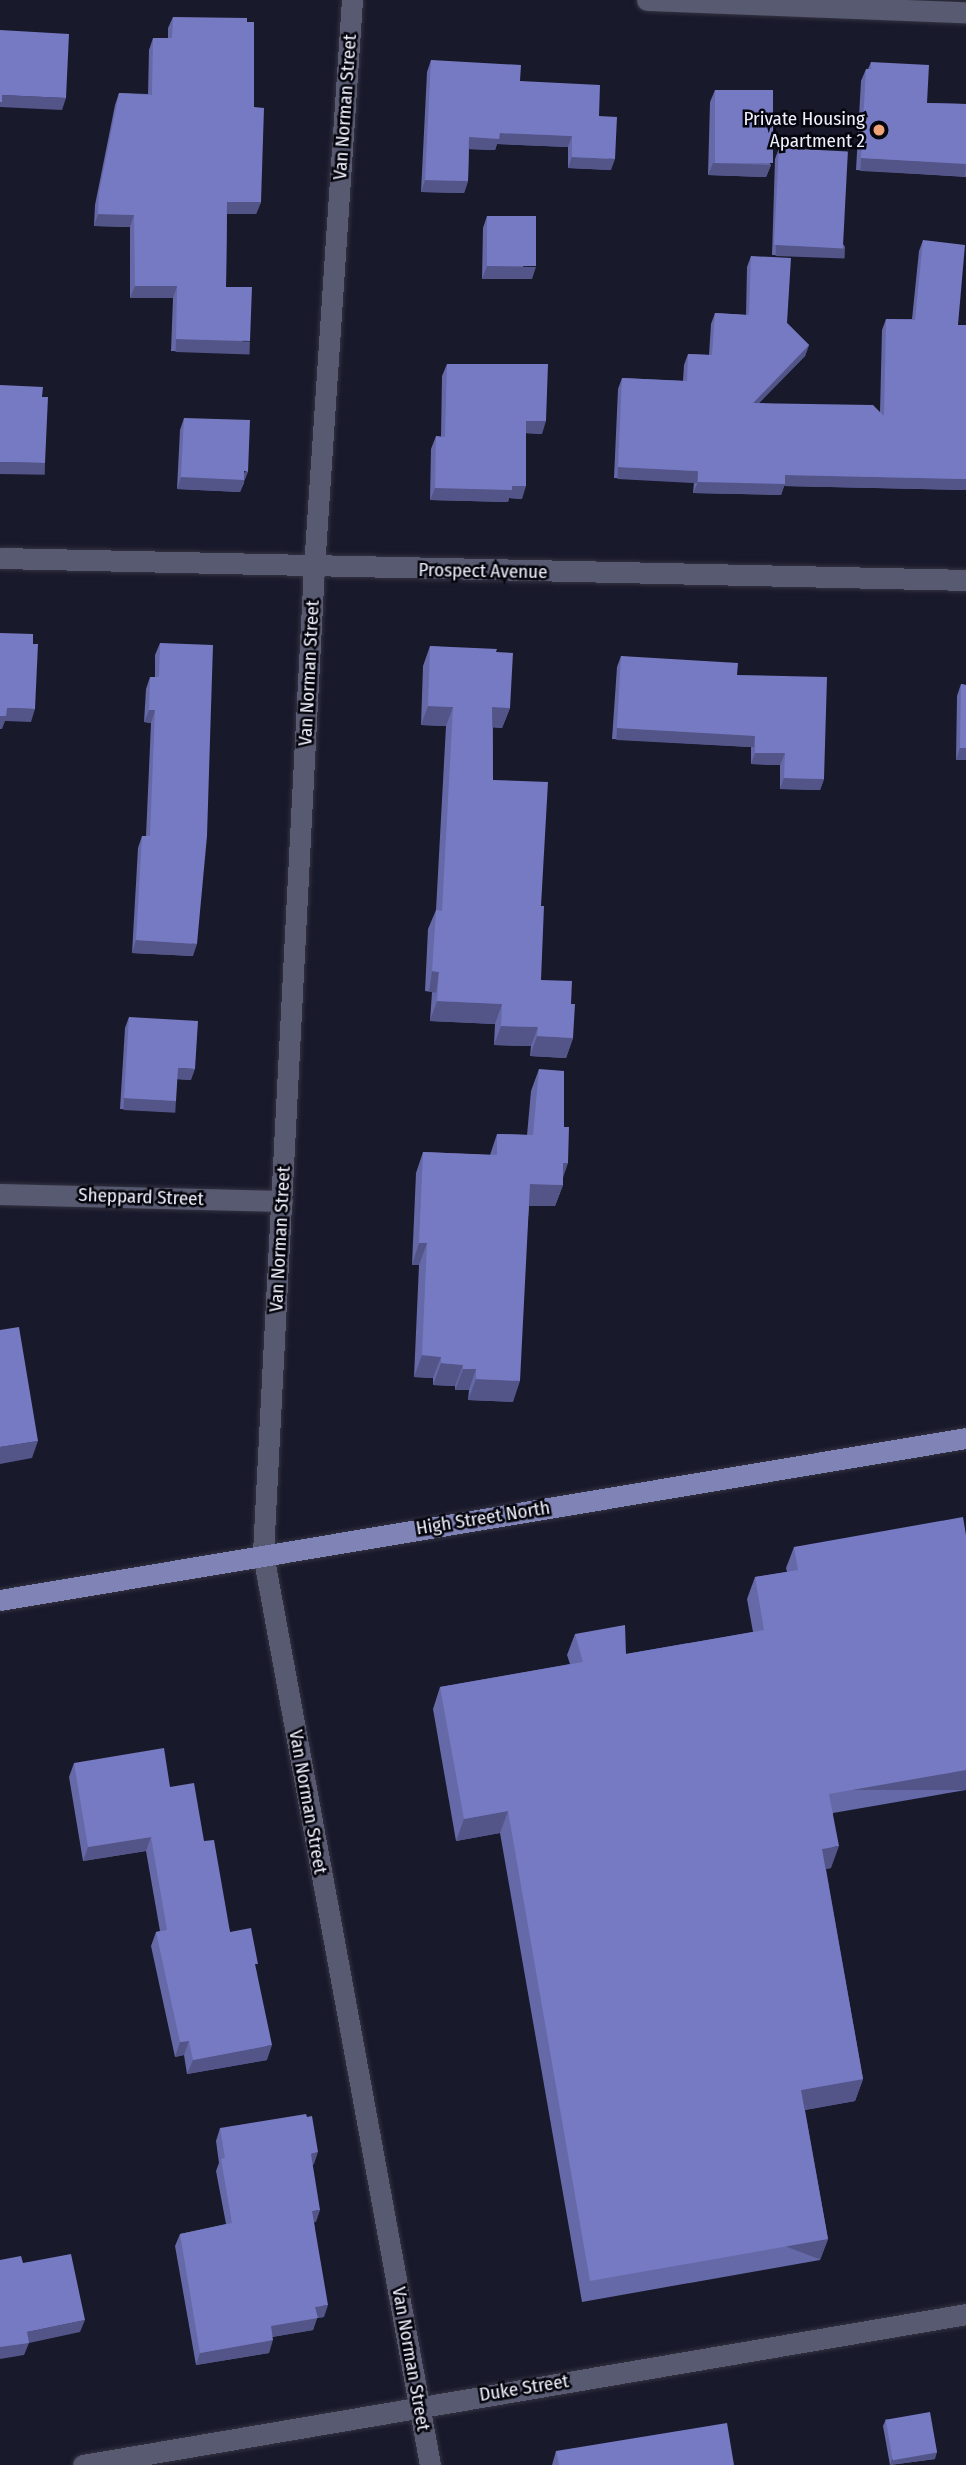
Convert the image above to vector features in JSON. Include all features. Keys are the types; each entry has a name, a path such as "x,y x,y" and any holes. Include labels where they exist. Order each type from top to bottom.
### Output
{"main road":[{"name":"High Street North","path":"0,1600 966,1438"}],"street":[{"name":"Van Norman Street","path":"352,0 314,568 263,1554 430,2465"},
{"path":"648,0 966,12"},
{"name":"Prospect Avenue","path":"0,558 314,568 966,580"},
{"name":"Sheppard Street","path":"0,1194 282,1201"},
{"name":"Duke Street","path":"83,2465 419,2405 966,2314"}],"building":[{"path":"173,17 247,18 247,22 254,22 254,107 264,108 261,202 227,202 226,287 252,287 250,341 176,339 177,286 135,286 134,215 98,214 99,193 119,93 152,95 153,38 172,38"},
{"path":"0,30 69,34 66,98 2,95 0,102"},
{"path":"431,60 521,65 520,81 600,85 599,116 617,117 615,159 572,157 572,136 500,133 499,139 469,137 468,181 425,180"},
{"path":"871,62 929,65 927,103 966,104 966,164 861,158 866,69 871,69"},
{"path":"715,90 773,90 773,163 715,163"},
{"path":"779,148 848,152 843,248 774,245"},
{"path":"487,216 536,216 536,266 487,266"},
{"path":"923,240 965,245 958,325 966,325 966,479 785,475 785,484 698,482 698,471 618,467 622,378 687,381 688,354 712,355 715,313 749,315 751,256 791,258 787,323 809,345 753,403 873,405 884,416 886,319 915,320"},
{"path":"447,364 548,364 546,421 526,421 526,486 512,486 512,490 435,488 436,436 445,437"},
{"path":"0,385 43,387 42,397 48,397 45,463 0,462"},
{"path":"184,418 250,420 248,472 244,471 244,480 181,477"},
{"path":"0,633 33,634 33,644 38,644 35,709 7,708 6,716 0,716"},
{"path":"160,643 213,645 207,836 197,944 136,940 142,836 150,836 155,710 149,710 150,677 159,677"},
{"path":"430,646 497,649 496,652 513,653 510,708 492,707 493,780 548,782 541,906 544,906 541,980 572,981 571,1004 575,1004 573,1038 537,1036 538,1027 501,1026 502,1004 437,1001 439,972 432,971 436,910 442,911 453,707 428,706"},
{"path":"621,656 738,663 737,675 827,677 824,779 784,778 785,753 755,753 755,736 617,728"},
{"path":"961,684 966,685 966,748 960,748"},
{"path":"129,1017 198,1021 195,1069 178,1068 176,1101 124,1098"},
{"path":"539,1069 564,1071 564,1127 569,1127 568,1163 563,1163 563,1185 530,1184 520,1381 476,1379 476,1369 463,1369 463,1365 441,1363 441,1357 422,1355 427,1243 419,1243 423,1152 497,1155 497,1134 533,1135"},
{"path":"19,1327 38,1441 0,1447 0,1330"},
{"path":"963,1517 966,1535 966,1770 829,1794 839,1846 822,1849 863,2079 801,2090 828,2239 590,2281 508,1811 464,1819 440,1687 583,1662 575,1634 625,1625 626,1654 764,1630 755,1577 798,1570 794,1547"},
{"path":"164,1748 170,1787 194,1783 204,1841 214,1840 230,1932 251,1928 258,1964 255,1964 272,2045 193,2060 189,2041 180,2042 156,1932 167,1930 151,1837 88,1847 74,1763"},
{"path":"306,2114 307,2117 312,2116 318,2152 311,2154 320,2210 312,2211 328,2305 315,2307 318,2318 271,2326 273,2340 200,2353 180,2234 232,2223 221,2159 225,2158 220,2128"},
{"path":"71,2254 85,2320 27,2332 29,2343 0,2347 0,2260 21,2256 23,2263"},
{"path":"930,2412 937,2452 893,2460 886,2420"},
{"path":"727,2423 734,2465 559,2465 556,2451"}],"place":[{"name":"Private Housing Apartment 2","path":"879,130"}]}
